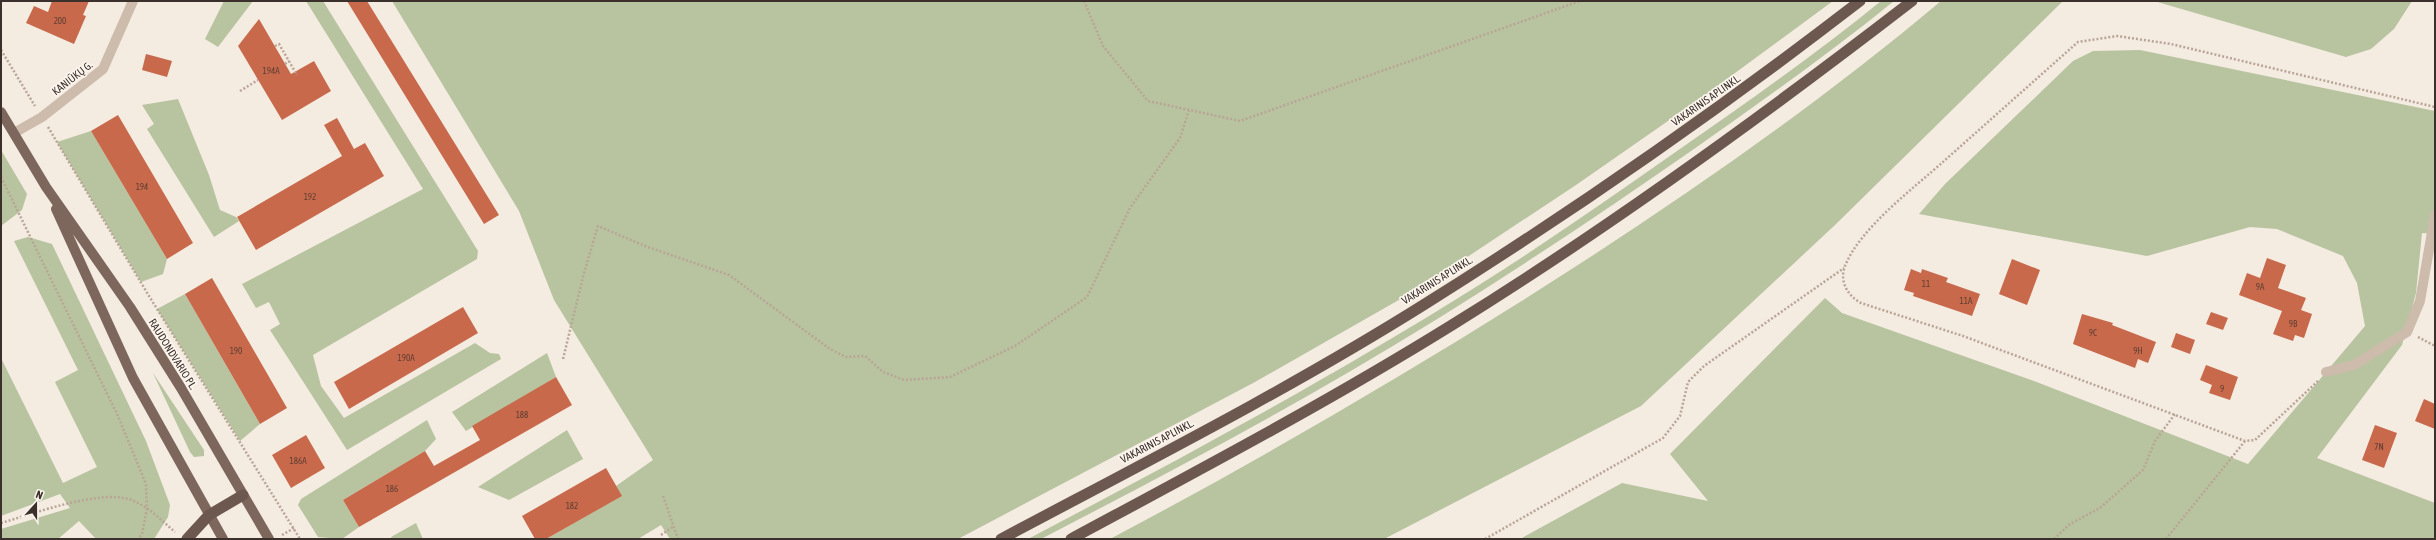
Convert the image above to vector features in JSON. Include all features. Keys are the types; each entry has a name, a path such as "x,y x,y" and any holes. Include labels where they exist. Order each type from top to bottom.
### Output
{"highway":[{"name":"VAKARINIS APLINKL.","path":"1001,539 1248,408 1423,305 1601,190 1760,78 1860,1"},
{"path":"1071,539 1271,431 1452,325 1624,213 1792,93 1912,1"},
{"path":"182,536 209,515 243,495"}],"main road":[{"name":"RAUDONDVARIO PL.","path":"1,112 46,188 130,307 269,539"},
{"name":"RAUDONDVARIO PL.","path":"46,188 133,378 223,539"}],"street":[{"name":"KANIŪKŲ G.","path":"14,134 42,117 103,69 133,1"},
{"path":"2326,372 2354,365 2407,332 2420,301 2435,215"}],"path":[{"path":"1084,1 1102,46 1148,101 1240,121 1580,1"},
{"path":"1485,539 1663,438 1680,416 1688,382 1704,366 1844,268 1853,250 1890,209 2078,42 2117,36 2171,44 2435,108"},
{"path":"275,46 279,44 297,74"},
{"path":"1,50 149,296 300,539"},
{"path":"285,64 289,61"},
{"path":"240,91 258,80"},
{"path":"564,359 584,273 598,226 645,246 729,275 830,349 846,357 865,356 883,372 904,380 950,377 1015,346 1087,297 1130,208 1180,138 1189,110"},
{"path":"1,177 118,416 146,484 147,508 142,534 138,539"},
{"path":"1844,268 1845,286 1850,297 1861,303 1962,336 2245,441 2255,440 2326,372"},
{"path":"2407,332 2435,346"},
{"path":"2054,539 2070,524 2100,508 2142,470 2155,441 2175,414"},
{"path":"2166,539 2245,441"},
{"path":"1,523 60,506 106,496 119,496 134,500 147,508 182,536"},
{"path":"663,496 678,539"},
{"path":"661,535 674,526"},
{"path":"275,539 294,528"}],"green space":[{"path":"224,1 253,1 218,47 205,39"},
{"path":"306,1 323,1 478,251 477,259 313,355 321,386 344,418 475,343 490,353 499,354 501,359 347,450 270,330 280,324 269,302 256,308 242,284 423,189"},
{"path":"392,1 1833,1 1701,98 1576,185 1425,285 1255,382 958,539 670,539 661,525 638,539 546,539 621,496 616,486 653,460 554,300 519,211"},
{"path":"1881,1 1894,1 1821,58 1694,149 1567,236 1480,292 1393,346 1235,437 1041,539 1028,539 1199,448 1312,385 1479,285 1578,220 1729,115 1806,59"},
{"path":"1941,1 2063,1 1835,225 1641,406 1384,539 1110,539 1266,454 1470,333 1575,267 1683,196 1736,159 1840,82"},
{"path":"2154,1 2412,1 2394,29 2371,49 2346,57"},
{"path":"2140,50 2435,111 2435,234 2422,233 2416,293 2402,345 2317,458 2435,503 2435,539 1520,539 1622,483 1708,501 1670,454 1825,298 1842,313 2034,381 2248,464 2365,326 2357,283 2343,256 2277,229 2250,227 2147,256 1919,214 1945,184 2073,61 2093,51"},
{"path":"178,99 209,175 220,210 236,217 239,221 214,237 147,129 154,124 142,105"},
{"path":"91,131 167,259 163,274 141,282 57,142"},
{"path":"1,150 27,194 22,210 1,226"},
{"path":"28,237 52,244 146,441 170,505 168,517 154,539 96,539 79,521 58,539 1,539 1,529 70,508 60,494 1,516 1,358 63,483 97,467 55,382 78,370 14,241"},
{"path":"185,294 260,424 240,441 157,309"},
{"path":"547,353 556,377 466,431 452,412"},
{"path":"153,373 204,450 204,456 194,457 190,452"},
{"path":"427,420 436,439 425,451 343,500 359,527 342,539 318,537 298,505 301,499"},
{"path":"567,430 583,459 509,500 478,487"},
{"path":"416,523 423,539 392,539 391,537"}],"building":[{"path":"52,1 89,1 83,15 86,16 74,44 26,23 34,6 48,12"},
{"path":"347,1 367,1 499,215 484,224"},
{"path":"259,19 291,74 314,61 331,91 282,120 238,46"},
{"path":"146,54 172,61 167,77 142,70"},
{"path":"118,115 193,243 167,259 91,131"},
{"path":"337,118 354,149 365,143 384,176 256,250 237,217 342,156 324,125"},
{"path":"2267,258 2286,265 2278,288 2306,298 2301,310 2312,314 2304,338 2295,335 2293,341 2273,334 2282,311 2239,295 2247,273 2260,278"},
{"path":"2012,259 2040,270 2027,305 1999,294"},
{"path":"1911,269 1921,273 1922,269 1948,278 1946,282 1980,294 1972,316 1913,296 1914,293 1904,290"},
{"path":"212,278 287,408 260,424 185,294"},
{"path":"463,307 478,333 349,409 334,382"},
{"path":"2211,312 2228,318 2223,330 2206,324"},
{"path":"2082,314 2113,323 2112,325 2156,342 2148,363 2138,359 2135,368 2073,344"},
{"path":"2176,333 2195,340 2190,354 2171,347"},
{"path":"2206,365 2238,377 2230,400 2209,393 2212,385 2200,380"},
{"path":"556,377 572,405 359,527 343,500 425,451 434,466 480,440 472,426"},
{"path":"2424,399 2435,404 2435,429 2415,421"},
{"path":"2375,425 2397,433 2384,468 2362,460"},
{"path":"306,435 325,468 291,488 272,455"},
{"path":"606,468 622,496 546,539 535,539 522,516"}]}
